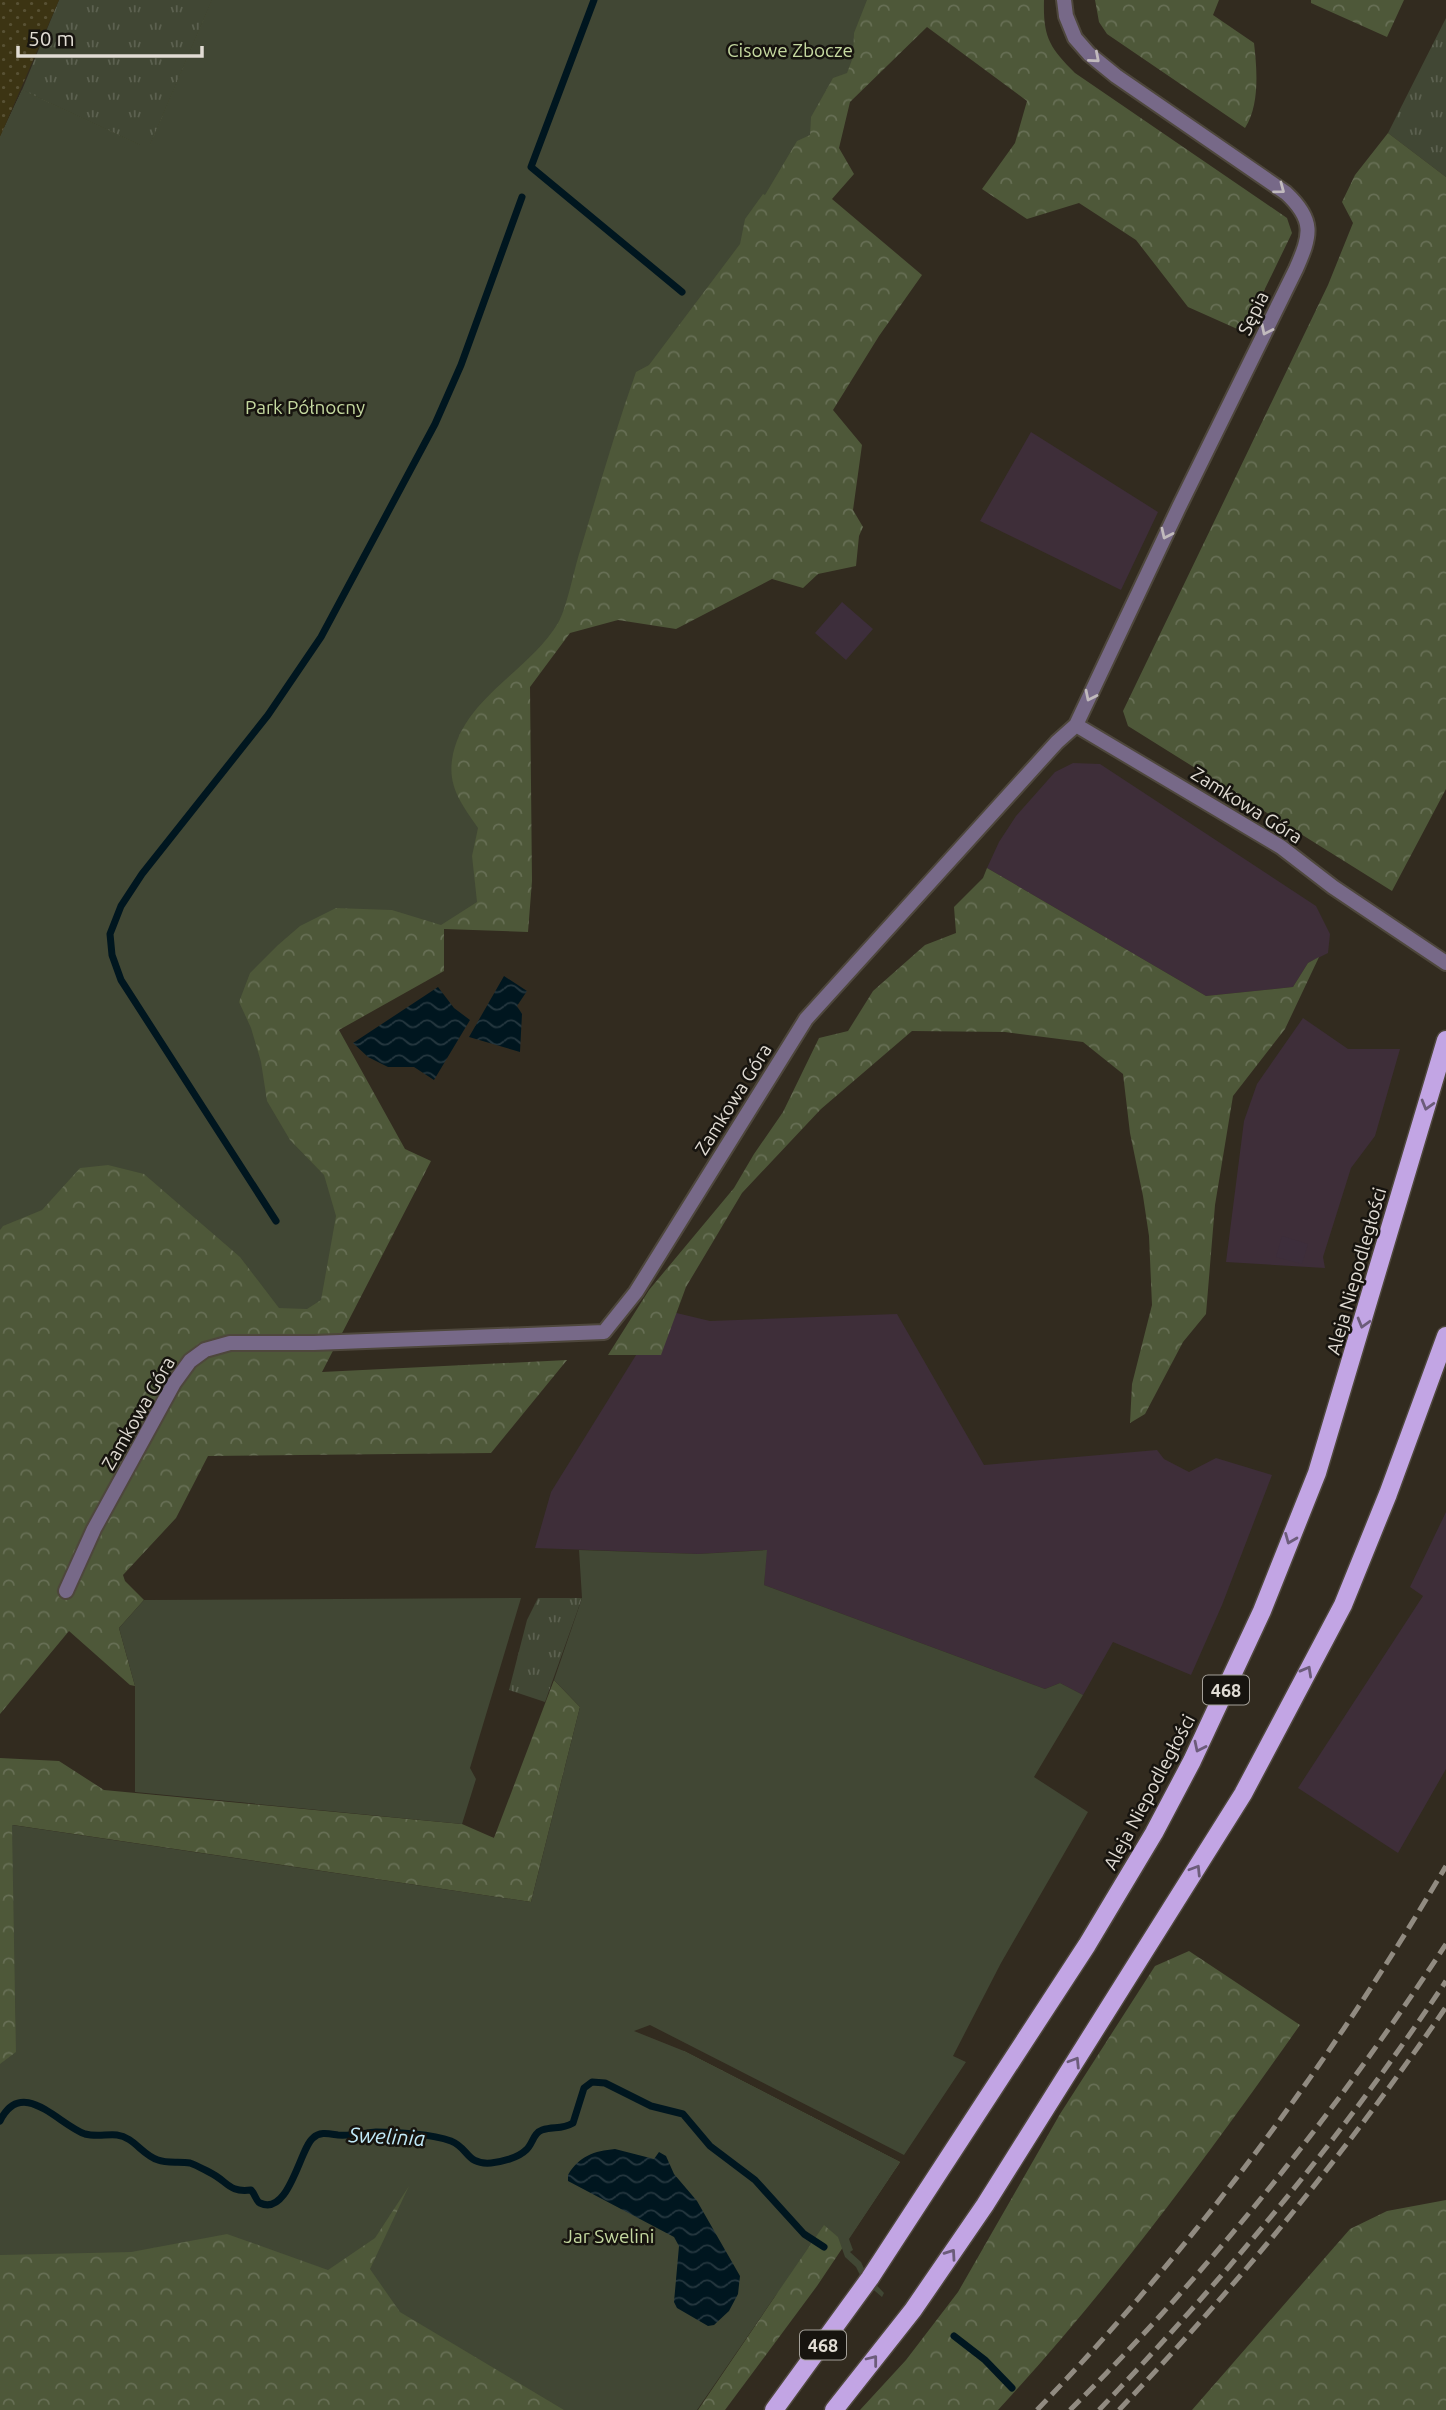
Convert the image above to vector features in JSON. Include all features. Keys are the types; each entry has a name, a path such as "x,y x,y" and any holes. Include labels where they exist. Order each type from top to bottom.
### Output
{"main road":[{"name":"Aleja Niepodległości","path":"774,2410 870,2278 1094,1934 1154,1833 1230,1682 1262,1611 1317,1473 1446,1040"},
{"name":"468","path":"834,2410 913,2310 985,2205 1243,1794 1343,1605 1393,1482 1446,1336"}],"street":[{"name":"Sępia","path":"1064,0 1066,16 1075,38 1088,54 1286,193 1299,205 1309,231 1296,269 1076,725"},
{"name":"Zamkowa Góra","path":"66,1591 94,1529 174,1383 190,1361 205,1350 230,1343 314,1343 604,1332 636,1292 806,1019 1057,742 1076,725 1281,847 1333,887 1446,962"}],"shaded area":[{"path":"1031,432 1158,512 1121,590 980,521"},
{"path":"842,602 873,629 846,660 815,633"},
{"path":"1073,763 1100,764 1316,906 1330,934 1328,953 1308,963 1293,987 1206,996 987,868 999,842 1016,816 1055,772"},
{"path":"1303,1018 1348,1049 1400,1049 1375,1136 1351,1168 1323,1257 1325,1268 1226,1262 1244,1121 1257,1084"},
{"path":"1282,1236 1308,1244 1302,1264 1276,1257"},
{"path":"664,1310 710,1321 897,1314 984,1465 1157,1450 1164,1459 1189,1472 1216,1458 1272,1475 1222,1605 1191,1675 1113,1642 1083,1695 1060,1683 1045,1689 764,1585 766,1550 698,1554 535,1548 551,1492"},
{"path":"1446,1512 1446,1769 1398,1853 1298,1788 1423,1596 1410,1587"}],"green space":[{"path":"59,0 212,0 150,145 140,145 22,90"},
{"name":"Park Północny","path":"212,0 1044,0 1049,41 1075,73 1287,218 1292,233 1244,332 1188,307 1136,240 1079,203 1027,219 982,189 1015,143 1027,101 927,27 850,102 839,148 854,174 832,199 922,275 879,336 833,410 862,445 853,510 863,527 859,536 856,566 818,574 803,588 772,579 676,629 618,620 570,633 530,687 532,881 528,932 444,929 444,971 339,1030 405,1149 431,1161 322,1372 567,1360 491,1453 208,1456 176,1518 123,1575 125,1581 144,1600 119,1628 135,1686 130,1685 69,1631 0,1714 0,137 22,90 140,145 150,145"},
{"name":"Park Północny","path":"212,0 867,0 854,33 853,57 847,73 833,78 811,117 810,135 797,141 765,195 763,194 745,219 740,244 649,365 636,372 558,623 530,656 482,703 468,720 458,739 452,760 452,779 458,796 478,828 472,856 477,902 441,925 392,910 336,908 300,926 250,973 239,1002 251,1028 261,1062 267,1101 290,1140 324,1175 336,1216 321,1300 307,1309 279,1308 240,1257 144,1174 108,1165 80,1168 42,1210 3,1226 0,1230 0,137 22,90 140,145 150,145"},
{"path":"1095,0 1219,0 1213,15 1254,43 1255,98 1245,128 1107,34 1099,22"},
{"path":"1311,0 1404,0 1387,37 1311,3"},
{"path":"1446,18 1446,177 1388,133"},
{"path":"1388,133 1446,177 1446,789 1392,891 1128,726 1123,711 1328,285 1353,223 1342,202 1355,175"},
{"path":"987,868 1206,996 1293,987 1308,963 1319,957 1285,1029 1233,1096 1215,1205 1206,1314 1183,1342 1145,1414 1130,1423 1132,1384 1152,1305 1149,1236 1130,1133 1123,1074 1083,1042 1005,1032 912,1031 821,1109 742,1193 686,1287 661,1355 608,1355 649,1290 734,1188 783,1112 819,1038 848,1031 873,991 925,945 956,933 954,907 983,878"},
{"path":"579,1550 698,1554 767,1550 764,1585 1045,1689 1060,1683 1083,1695 1034,1777 1088,1812 1001,1963 953,2056 966,2062 904,2155 650,2025 634,2031 684,2051 900,2162 849,2239 853,2250 850,2252 884,2293 882,2297 863,2281 856,2267 845,2257 838,2237 824,2225 697,2410 564,2410 400,2312 370,2269 409,2186 375,2238 328,2270 227,2234 131,2252 0,2255 0,2064 16,2052 12,1825 531,1902 580,1707 554,1680 582,1598"},
{"path":"521,1598 470,1768 476,1779 462,1824 135,1792 135,1686 119,1628 144,1600"},
{"path":"538,1598 582,1598 545,1702 509,1690 527,1620"},
{"name":"Jar Swelini","path":"554,1680 580,1707 531,1902 13,1825 16,2025 684,2051 900,2162 817,2286 725,2410 698,2410 778,2292 683,2410 0,2410 0,1758 59,1761 104,1790 462,1824 494,1838"},
{"path":"1189,1951 1300,2025 1265,2075 1118,2271 998,2410 860,2410 906,2360 958,2292 1060,2114 1155,1966"},
{"path":"1446,2200 1446,2410 1192,2410 1350,2229 1387,2211"}],"sand":[{"path":"0,0 59,0 0,137"}],"water":[{"path":"504,976 527,991 517,1006 522,1014 520,1052 469,1037"},
{"path":"438,987 454,1008 470,1020 434,1080 414,1067 388,1067 368,1057 353,1043"},
{"path":"615,2149 654,2159 659,2152 666,2156 674,2174 697,2201 740,2276 738,2294 729,2311 714,2325 708,2326 677,2308 674,2302 679,2246 674,2237 568,2181 568,2175 582,2159 600,2151"}],"waterway":[{"path":"594,0 531,167 682,292"},
{"path":"276,1221 121,980 112,955 110,934 121,906 142,874 268,715 321,637 435,424 461,365 522,197"},
{"name":"Swelinia","path":"0,2121 9,2108 19,2103 30,2103 85,2134 123,2136 158,2160 195,2165 237,2190 251,2190 260,2203 270,2205 279,2200 286,2191 308,2144 319,2134 376,2132 424,2135 451,2141 477,2161 500,2162 523,2153 539,2131 573,2123 584,2088 592,2082 605,2083 651,2106 683,2114 710,2146 755,2180 804,2234 824,2247"},
{"name":"Swelinia","path":"954,2336 985,2360 1012,2388"}],"railway":[{"path":"1037,2410 1151,2283 1258,2150 1356,2011 1446,1866"},
{"path":"1070,2410 1173,2301 1270,2187 1317,2128 1446,1944"},
{"path":"1099,2410 1192,2309 1282,2203 1367,2094 1446,1981"},
{"path":"1119,2410 1207,2314 1291,2215 1370,2113 1446,2007"}],"park label":[{"name":"Cisowe Zbocze","path":"790,50"}]}
